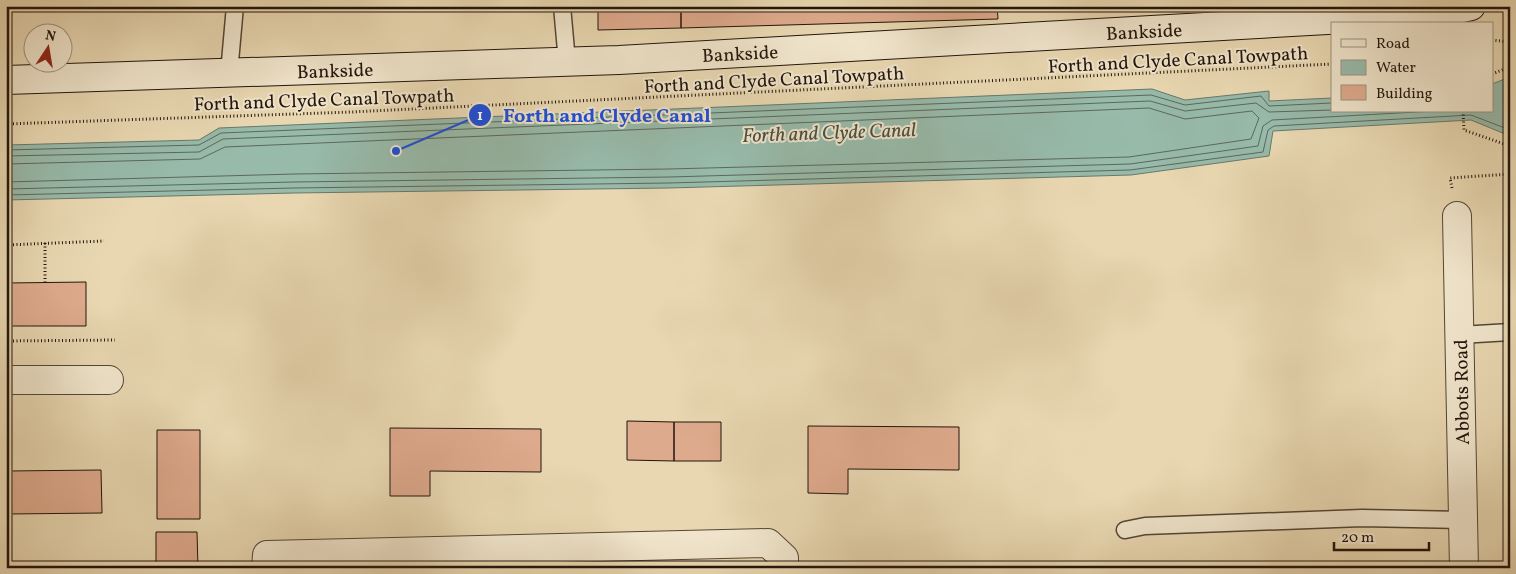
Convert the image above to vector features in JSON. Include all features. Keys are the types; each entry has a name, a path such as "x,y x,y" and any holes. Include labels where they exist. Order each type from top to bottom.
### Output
{"street":[{"name":"Bankside","path":"6,80 567,62 1435,14 1471,6"},
{"name":"Abbots Road","path":"1457,216 1464,568"},
{"path":"6,380 109,380"},
{"path":"266,568 266,555 768,543 784,563"}],"lane":[{"path":"229,73 235,6"},
{"path":"562,6 567,62"},
{"path":"1460,335 1510,332"},
{"path":"1126,530 1145,526 1362,518 1463,520"}],"path":[{"path":"1494,40 1510,42"},
{"name":"Forth and Clyde Canal Towpath","path":"6,124 351,112 1331,64"},
{"path":"1494,73 1510,67"},
{"path":"1463,112 1464,130 1510,146"},
{"path":"1457,216 1450,178 1510,174"},
{"path":"6,245 104,241"},
{"path":"44,244 45,282"},
{"path":"6,341 115,340"}],"water":[{"path":"1510,77 1510,136 1471,120 1273,131 1269,156 1131,175 669,188 294,193 6,200 6,145 199,140 219,128 1152,89 1185,100 1269,91 1269,101 1331,98 1331,112 1494,112 1494,83"}],"building":[{"path":"598,6 681,6 681,28 598,30"},
{"path":"681,6 997,6 998,19 681,28"},
{"path":"86,282 86,326 6,326 6,283"},
{"path":"627,421 674,422 674,461 627,460"},
{"path":"674,422 721,422 721,461 674,461"},
{"path":"808,426 959,427 959,470 848,469 848,494 808,493"},
{"path":"390,428 541,429 541,472 430,471 430,496 390,496"},
{"path":"157,430 200,430 200,519 157,519"},
{"path":"101,470 102,513 8,514 7,471"},
{"path":"156,532 197,532 198,568 156,568"}],"place":[{"name":"Forth and Clyde Canal","path":"396,151"}]}
